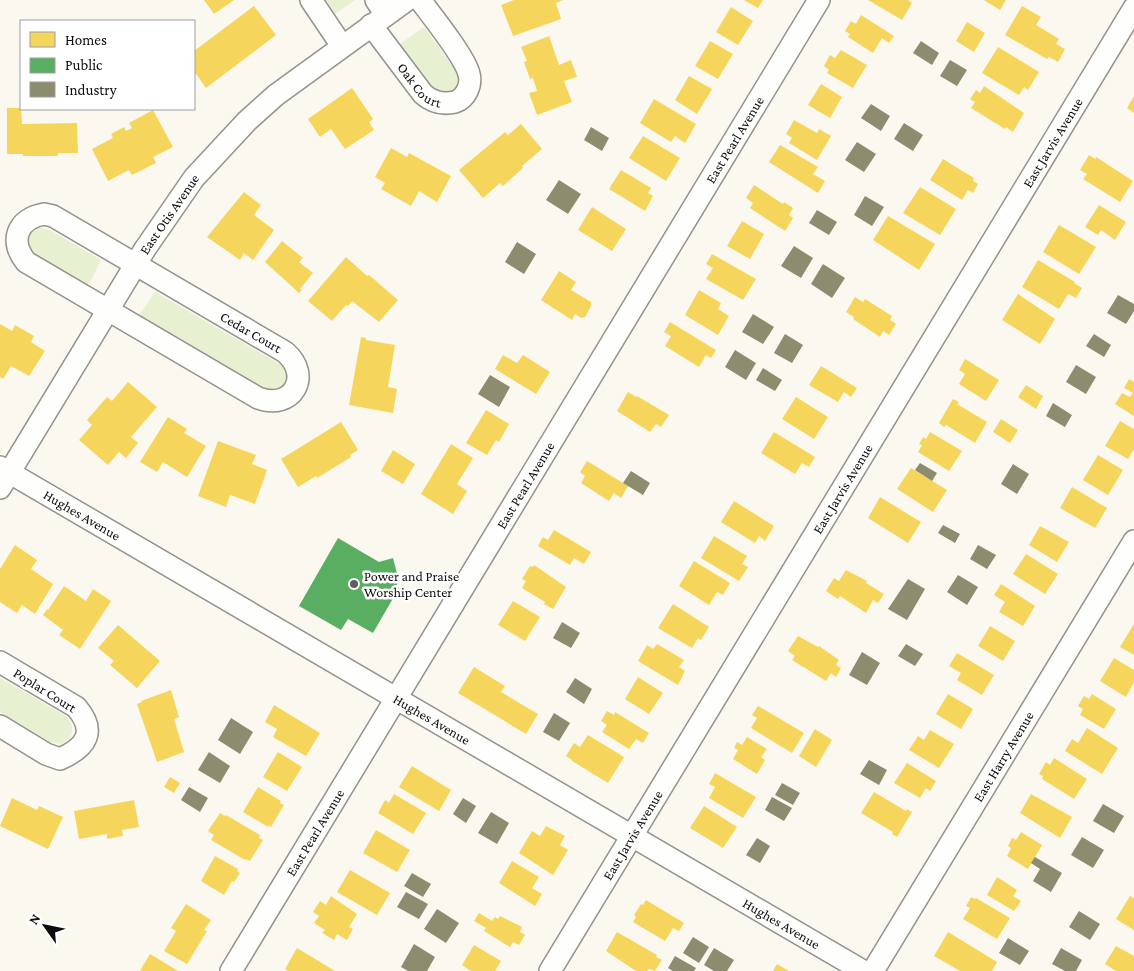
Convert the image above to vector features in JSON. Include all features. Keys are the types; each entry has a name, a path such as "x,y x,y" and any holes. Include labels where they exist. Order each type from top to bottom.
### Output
{"street":[{"path":"311,0 342,46"},
{"name":"East Otis Avenue","path":"3,476 108,311 158,228 194,178 246,121 276,95 342,46 378,13 408,0"},
{"name":"Oak Court","path":"378,13 423,94 429,100 438,103 450,103 460,100 466,94 469,85 469,75 464,63 420,0"},
{"name":"East Pearl Avenue","path":"231,971 819,0"},
{"name":"East Jarvis Avenue","path":"550,971 1134,8"},
{"name":"Cedar Court","path":"44,214 53,216 136,264 286,352 297,366 299,374 297,386 290,395 283,400 274,402 258,398 108,311 26,262 16,246 17,236 26,220 44,214"},
{"name":"Hughes Avenue","path":"3,476 397,698 863,971"},
{"name":"East Harry Avenue","path":"873,971 1134,541"},
{"name":"Poplar Court","path":"0,662 76,707 84,717 88,729 86,741 74,753 60,759 46,754 0,726"}],"green space":[{"path":"325,0 355,0 335,14"},
{"path":"424,27 457,72 458,83 452,92 443,95 431,88 400,44"},
{"path":"41,228 50,230 101,260 86,286 28,251 29,236 33,231"},
{"path":"155,292 280,364 286,372 285,383 274,392 264,390 138,317"},
{"path":"0,678 66,716 72,728 69,739 61,744 50,742 0,712"}],"building: Homes":[{"path":"204,0 234,0 214,14"},
{"path":"514,0 563,0 556,3 561,19 513,36 501,5"},
{"path":"744,0 763,0 758,8"},
{"path":"868,0 908,0 912,3 902,20"},
{"path":"984,0 1006,0 1000,10"},
{"path":"254,6 276,35 206,88 195,72 195,50"},
{"path":"1022,6 1041,17 1036,25 1059,39 1056,44 1065,49 1058,62 1049,57 1047,59 1005,35"},
{"path":"731,7 753,21 738,45 716,32"},
{"path":"861,15 894,36 889,43 882,38 873,53 848,37 850,34 845,31 851,21 856,24"},
{"path":"967,22 985,33 974,52 956,41"},
{"path":"549,36 559,65 571,60 577,77 564,81 572,102 537,115 529,93 537,91 533,78 530,79 524,62 527,61 521,47"},
{"path":"710,41 733,54 718,79 695,66"},
{"path":"998,47 1039,72 1028,90 1024,87 1019,95 982,73"},
{"path":"841,50 867,65 853,88 827,73 829,70 824,66 830,55 835,58"},
{"path":"689,76 712,89 697,114 675,100"},
{"path":"821,84 842,97 830,118 808,105"},
{"path":"984,86 1024,113 1013,132 971,108 975,102 970,99 976,90 980,93"},
{"path":"352,88 373,119 369,122 374,130 345,149 331,129 320,137 308,119"},
{"path":"1134,96 1134,113 1127,108"},
{"path":"654,99 696,124 685,143 675,136 671,142 640,123"},
{"path":"7,108 20,108 22,124 77,123 78,153 58,153 58,156 7,154"},
{"path":"153,110 173,147 153,157 156,163 132,175 129,170 108,181 92,149 113,138 111,134 124,127 126,131 132,128 129,123"},
{"path":"794,120 817,133 819,129 831,136 817,160 789,143 792,138 786,134"},
{"path":"521,124 542,149 503,186 500,183 483,198 459,170 505,132 508,135"},
{"path":"643,136 680,158 666,181 629,158"},
{"path":"780,145 818,167 813,174 825,181 818,193 769,162"},
{"path":"391,148 407,157 409,153 451,176 437,202 419,191 411,206 381,189 385,183 375,177"},
{"path":"1089,155 1095,159 1096,157 1133,181 1120,202 1083,179 1087,174 1080,170"},
{"path":"943,159 974,178 973,181 978,184 973,193 968,190 962,200 930,180"},
{"path":"621,170 651,188 648,193 653,196 645,211 609,189"},
{"path":"754,185 783,204 784,202 793,208 789,215 793,218 785,231 750,208 753,203 746,198"},
{"path":"920,187 956,209 940,235 903,213"},
{"path":"244,192 261,205 254,215 274,230 253,260 244,253 240,260 207,237"},
{"path":"1099,205 1126,222 1115,240 1101,230 1098,235 1085,227"},
{"path":"592,207 626,229 612,251 578,230"},
{"path":"888,216 935,244 919,270 873,240"},
{"path":"742,221 764,234 750,259 727,246"},
{"path":"1059,225 1096,247 1079,274 1043,252"},
{"path":"282,241 303,258 299,262 313,273 299,293 265,262"},
{"path":"712,254 756,279 743,300 706,279 713,268 706,264"},
{"path":"346,257 398,300 379,322 352,301 332,321 308,301"},
{"path":"1038,260 1082,288 1076,298 1068,294 1059,309 1022,287"},
{"path":"559,271 576,282 571,290 591,302 585,317 581,318 575,314 572,320 541,300"},
{"path":"699,290 721,303 718,309 729,316 718,335 685,315"},
{"path":"1018,294 1055,319 1040,344 1002,320"},
{"path":"855,297 863,302 865,299 892,316 890,320 896,324 889,335 883,331 880,337 846,312"},
{"path":"670,322 716,350 711,358 706,355 699,367 665,346 671,336 664,332"},
{"path":"0,324 12,331 15,325 34,336 31,342 45,351 29,376 11,366 3,379 0,377"},
{"path":"361,337 366,338 366,340 395,345 388,387 397,389 393,413 349,405"},
{"path":"503,355 517,363 523,355 550,372 536,394 495,369"},
{"path":"965,359 999,380 986,401 959,384 965,374 959,370"},
{"path":"821,366 857,388 851,397 844,392 838,402 809,385"},
{"path":"1129,379 1134,382 1134,416 1115,404 1122,393 1130,397 1133,393 1124,388"},
{"path":"128,382 157,407 131,437 138,443 126,458 119,452 108,465 79,440 92,425 87,420 107,397 112,401"},
{"path":"1026,385 1043,396 1036,409 1018,397"},
{"path":"628,392 669,415 661,427 656,424 650,432 617,411"},
{"path":"796,397 828,417 814,439 782,419"},
{"path":"953,399 959,402 957,404 987,422 975,443 946,425 944,427 939,423"},
{"path":"486,410 509,424 499,442 496,440 487,455 466,443"},
{"path":"168,417 187,429 184,433 206,446 187,477 163,462 157,472 140,462"},
{"path":"1001,419 1018,430 1010,443 993,432"},
{"path":"1120,421 1134,429 1134,449 1128,459 1105,446"},
{"path":"341,422 358,450 350,455 351,457 317,478 316,476 298,487 281,459"},
{"path":"774,432 815,457 809,467 802,463 795,474 761,453"},
{"path":"930,432 962,451 949,471 918,452 922,445 919,444 923,437 926,439"},
{"path":"218,441 256,455 252,464 267,470 255,504 230,495 226,507 198,496"},
{"path":"451,444 473,458 457,484 467,491 453,514 421,494"},
{"path":"393,450 415,464 403,484 381,471"},
{"path":"1098,455 1123,470 1108,495 1083,480"},
{"path":"587,461 628,486 621,498 614,493 609,501 581,483 585,476 580,472"},
{"path":"911,468 947,490 933,512 897,489"},
{"path":"1072,487 1107,508 1095,528 1060,508"},
{"path":"880,497 921,522 908,543 868,518"},
{"path":"734,501 774,526 765,541 759,536 755,543 721,522"},
{"path":"1040,526 1069,542 1057,562 1029,545"},
{"path":"554,530 591,552 584,564 574,558 570,565 538,546 543,537 548,540"},
{"path":"714,536 747,556 742,564 748,567 739,581 701,558"},
{"path":"15,545 37,560 31,569 53,584 35,614 22,605 17,613 0,602 0,569"},
{"path":"1026,554 1058,574 1045,594 1013,574"},
{"path":"694,561 730,583 723,595 717,592 709,605 679,586"},
{"path":"534,565 566,587 553,609 522,588 526,581 522,579 530,566 533,567"},
{"path":"846,570 867,581 866,583 884,594 878,603 873,600 866,613 840,596 838,599 826,591 834,578 839,581"},
{"path":"1001,584 1035,606 1023,626 999,612 1005,602 994,595"},
{"path":"64,586 86,601 93,589 111,601 80,649 59,635 63,630 43,615"},
{"path":"513,601 540,617 525,641 498,625"},
{"path":"673,604 709,627 701,640 698,638 692,648 658,628"},
{"path":"1134,624 1134,655 1120,647"},
{"path":"118,625 160,661 137,688 110,665 114,661 98,648"},
{"path":"990,626 1015,641 1003,661 978,646"},
{"path":"798,636 819,646 839,660 836,665 841,668 836,677 831,673 826,681 792,660 795,656 788,651"},
{"path":"657,644 684,660 679,667 685,671 678,685 638,661 647,645 653,649"},
{"path":"957,653 994,675 982,695 957,680 961,673 949,666"},
{"path":"1114,658 1134,670 1134,682 1126,697 1100,681"},
{"path":"474,667 505,686 501,692 538,714 526,734 458,693"},
{"path":"638,677 663,693 649,714 625,699"},
{"path":"171,690 179,717 174,719 184,752 157,762 137,704"},
{"path":"948,694 973,709 961,729 936,714"},
{"path":"1092,694 1116,709 1104,729 1080,715 1083,709 1078,706 1084,696 1089,699"},
{"path":"274,705 320,733 306,756 273,737 277,729 265,722"},
{"path":"758,706 804,733 792,753 751,728 757,718 752,715"},
{"path":"607,711 614,715 615,712 649,733 643,743 636,739 629,749 602,732 607,725 601,721"},
{"path":"1087,728 1118,748 1102,774 1065,751 1072,739 1078,743"},
{"path":"815,729 832,740 816,767 799,756"},
{"path":"930,730 954,744 939,768 909,750 918,736 924,740"},
{"path":"588,735 624,757 608,783 566,756 574,743 580,747"},
{"path":"747,737 767,749 761,757 765,760 757,774 733,759 738,750 734,748 737,742 742,745"},
{"path":"278,752 302,767 287,791 263,777"},
{"path":"1054,758 1087,779 1074,799 1042,779 1043,776 1039,774 1046,762 1050,765"},
{"path":"907,763 936,781 930,791 926,788 920,798 894,783"},
{"path":"412,766 451,790 439,811 399,787"},
{"path":"715,773 756,797 743,818 709,798 715,787 709,784"},
{"path":"170,777 180,783 174,793 164,787"},
{"path":"258,787 281,801 280,803 284,805 271,827 243,812"},
{"path":"874,792 906,811 907,809 912,812 897,837 892,834 893,832 861,813"},
{"path":"394,794 426,813 413,834 378,813 385,800 389,803"},
{"path":"1031,794 1072,817 1060,838 1020,813"},
{"path":"12,798 37,810 39,806 63,817 48,849 0,826"},
{"path":"134,800 139,827 122,830 123,836 107,839 107,834 79,839 74,811"},
{"path":"704,806 737,827 723,848 690,828"},
{"path":"220,813 260,835 259,838 263,840 250,861 211,840 214,835 208,831"},
{"path":"546,826 565,836 560,845 568,850 553,875 519,853 532,831 540,836"},
{"path":"376,830 410,850 397,872 363,853"},
{"path":"1021,832 1042,845 1028,869 1007,856 1011,848 1008,846 1012,838 1016,840"},
{"path":"215,856 238,869 237,871 240,873 234,882 232,881 224,895 201,881"},
{"path":"512,861 539,877 532,888 542,894 535,906 499,883"},
{"path":"350,870 390,893 377,915 337,892"},
{"path":"997,877 1017,890 1013,896 1021,901 1014,911 987,895"},
{"path":"331,896 357,914 349,927 353,929 347,940 337,934 334,940 322,933 325,930 314,923 319,916 313,912 320,901 326,905"},
{"path":"1130,896 1134,898 1134,930 1116,919"},
{"path":"971,897 1010,918 997,939 963,919 970,908 966,906"},
{"path":"646,900 684,923 679,931 673,928 665,941 633,922 636,917 634,915"},
{"path":"186,904 211,920 204,930 207,931 187,964 164,951 176,931 171,928"},
{"path":"479,913 492,921 495,917 498,919 500,916 522,927 520,932 525,935 519,945 513,942 510,947 484,931 486,928 474,921"},
{"path":"617,932 657,955 656,957 662,960 655,971 649,969 647,971 636,971 606,951"},
{"path":"948,932 997,962 992,971 960,971 934,956"},
{"path":"474,945 501,961 495,971 471,971 462,965"},
{"path":"1116,946 1134,956 1134,971 1116,971 1105,964"},
{"path":"297,948 335,971 288,971 285,969"},
{"path":"150,954 178,971 140,971"},
{"path":"777,964 789,971 773,971"}],"building: Public":[{"name":"Power and Praise Worship Center","path":"338,538 379,562 393,558 399,581 396,586 399,588 373,633 348,619 341,630 299,606"}],"building: Industry":[{"path":"921,41 939,53 932,65 913,53"},
{"path":"950,60 967,70 957,86 940,76"},
{"path":"871,104 890,116 881,131 861,118"},
{"path":"904,123 923,135 913,151 894,139"},
{"path":"591,127 609,138 602,151 584,140"},
{"path":"857,142 876,154 864,172 845,160"},
{"path":"559,180 581,194 568,214 546,200"},
{"path":"865,196 884,207 872,226 854,215"},
{"path":"817,210 837,222 829,235 809,223"},
{"path":"517,242 536,254 524,274 505,262"},
{"path":"794,246 813,258 801,278 781,266"},
{"path":"823,264 845,278 832,298 811,284"},
{"path":"1118,295 1134,304 1134,311 1126,324 1107,313"},
{"path":"753,314 774,327 763,344 742,332"},
{"path":"785,334 803,345 792,363 774,353"},
{"path":"1094,334 1111,345 1104,357 1086,346"},
{"path":"735,350 756,363 746,380 725,367"},
{"path":"1076,365 1096,377 1086,394 1066,382"},
{"path":"763,368 782,380 775,391 756,380"},
{"path":"490,375 510,387 499,407 478,394"},
{"path":"1053,403 1072,415 1065,427 1046,416"},
{"path":"920,463 937,473 932,481 915,470"},
{"path":"1013,464 1029,474 1017,494 1001,484"},
{"path":"631,471 650,483 643,495 623,483"},
{"path":"943,525 960,534 955,543 938,533"},
{"path":"978,545 996,555 987,569 970,559"},
{"path":"958,575 978,587 967,605 947,592"},
{"path":"908,579 925,589 907,620 888,609"},
{"path":"562,622 580,633 571,648 553,638"},
{"path":"906,644 923,654 915,666 898,656"},
{"path":"862,652 880,663 867,685 849,675"},
{"path":"575,678 592,689 584,704 566,692"},
{"path":"554,713 570,723 559,741 543,732"},
{"path":"231,718 253,732 240,754 218,740"},
{"path":"209,752 230,766 220,783 198,770"},
{"path":"869,760 887,770 879,785 860,774"},
{"path":"782,783 800,793 793,805 775,795"},
{"path":"189,787 208,798 200,812 181,800"},
{"path":"772,797 792,808 784,821 765,810"},
{"path":"463,798 476,806 466,823 453,814"},
{"path":"1103,804 1124,816 1114,833 1093,821"},
{"path":"491,812 509,823 497,844 478,833"},
{"path":"1082,837 1104,850 1093,868 1071,855"},
{"path":"757,838 770,846 760,863 746,855"},
{"path":"1035,857 1062,873 1051,892 1033,881 1040,869 1031,863"},
{"path":"412,873 431,884 423,897 404,886"},
{"path":"406,892 428,904 419,919 397,907"},
{"path":"437,909 459,923 446,943 424,929"},
{"path":"1079,911 1100,924 1090,940 1069,927"},
{"path":"693,937 709,947 699,963 683,953"},
{"path":"1008,938 1029,951 1020,965 999,953"},
{"path":"414,944 435,957 427,971 408,971 401,967"},
{"path":"714,948 734,960 727,971 714,971 704,965"},
{"path":"1061,948 1082,960 1076,971 1065,971 1052,964"},
{"path":"675,956 696,968 694,971 673,971 668,968"}],"place":[{"name":"Power and Praise Worship Center","path":"354,584"}]}
